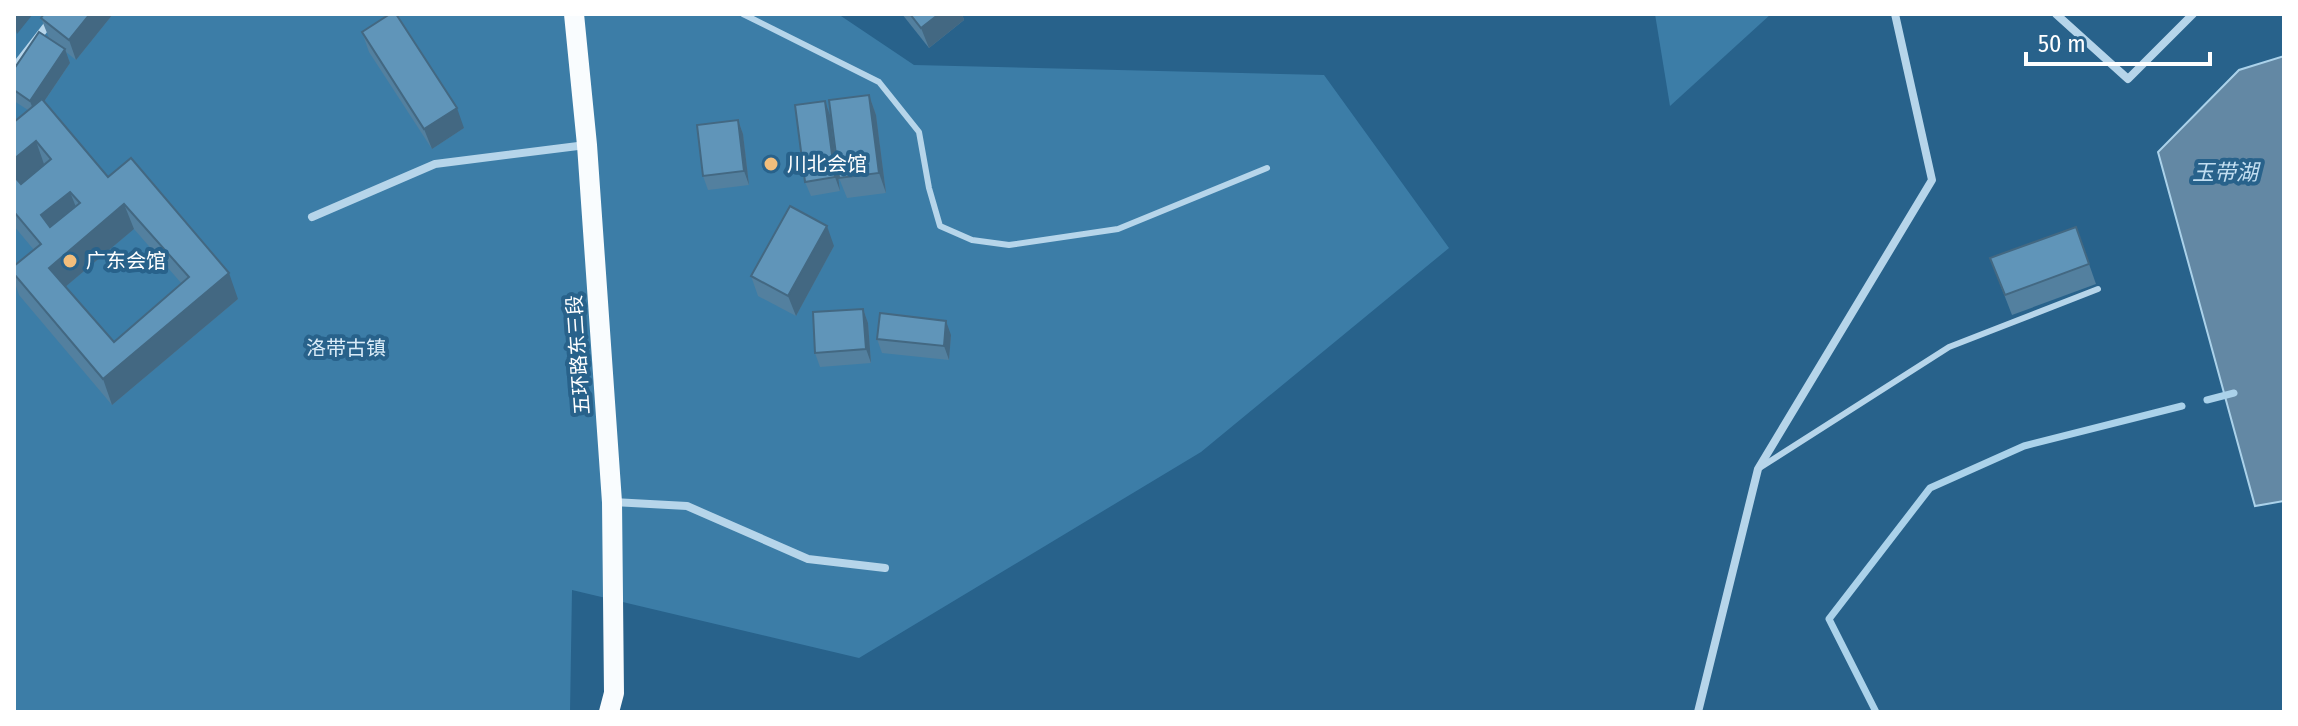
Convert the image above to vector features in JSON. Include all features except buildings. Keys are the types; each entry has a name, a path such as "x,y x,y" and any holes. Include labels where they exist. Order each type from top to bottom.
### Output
{"main road":[{"name":"五环路东三段","path":"574,14 587,145 612,502 614,706"}],"street":[{"path":"14,68 56,14"},
{"path":"1698,712 1758,469 1932,180 1895,14"},
{"path":"2056,14 2128,79 2193,14"},
{"path":"312,217 435,164 587,145"},
{"path":"612,502 687,506 808,559 885,568"}],"lane":[{"path":"743,14 879,82 919,132 929,188 940,226 972,240 1009,245 1118,229 1267,168"},
{"path":"1758,469 1949,347 2098,289"}],"green space":[{"name":"洛带古镇","path":"14,14 838,14 914,65 1324,75 1449,248 1201,452 859,658 572,590 570,712 14,712"},
{"path":"1655,14 1771,14 1670,106"}],"water":[{"name":"玉带湖","path":"2284,56 2284,501 2255,506 2158,152 2239,70"}],"waterway":[{"path":"2207,400 2234,393"},
{"path":"1876,712 1829,619 1930,488 2024,446 2182,406"}],"place":[{"name":"川北会馆","path":"771,164"},
{"name":"广东会馆","path":"70,261"}]}
